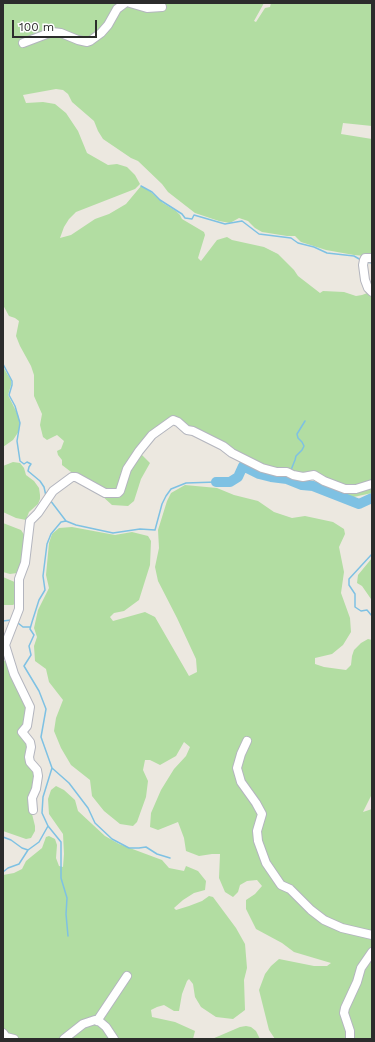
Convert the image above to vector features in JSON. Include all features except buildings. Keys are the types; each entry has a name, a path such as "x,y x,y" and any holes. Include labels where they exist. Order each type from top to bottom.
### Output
{"street":[{"path":"23,43 52,32 61,33 78,40 87,42 90,41 101,33 108,25 117,9 125,3"},
{"path":"130,3 147,8 162,8"},
{"path":"372,258 365,258 363,265 365,280 368,288 372,292"},
{"path":"33,810 32,798 36,789 38,776 37,770 30,762 30,742 22,732 27,726 30,707 14,674 5,644 19,609 19,579 24,563 30,521 38,513 53,491 72,477 76,476 105,492 115,494 118,493 127,469 139,451 152,435 173,420 178,422 187,430 193,431 224,446 232,453 262,468 277,472 287,472 303,477 314,475 331,484 345,488 356,489 372,484"},
{"path":"247,741 237,768 241,782 262,814 257,831 258,841 266,863 281,885 290,888 311,910 324,920 342,928 372,935"},
{"path":"350,1039 350,1031 345,1018 345,1008 357,982 361,968 372,952"},
{"path":"97,1020 126,976"},
{"path":"64,1039 83,1024 97,1020 106,1027 114,1039"},
{"path":"3,1034 4,1039"},
{"path":"3,1034 6,1037 14,1039"}],"green space":[{"path":"3,3 264,3 254,21 256,22 265,8 270,7 271,3 372,3 372,126 343,123 341,134 372,139 372,254 365,256 326,250 301,242 295,236 262,232 248,221 239,218 230,223 195,213 168,192 162,184 138,161 103,139 94,121 72,102 68,94 63,90 56,89 23,95 26,103 43,102 55,104 66,113 78,131 87,153 108,165 117,164 127,167 135,175 140,184 135,189 76,212 64,227 60,238 71,235 95,219 109,214 126,204 141,186 176,211 182,219 204,232 205,235 198,258 201,261 217,240 227,237 232,240 264,247 278,254 298,276 320,293 323,291 344,292 356,296 370,292 372,294 372,493 349,498 334,492 301,473 266,467 175,419 137,450 150,463 141,479 134,501 128,506 112,505 62,465 62,460 57,451 61,449 64,441 57,435 47,440 43,437 40,425 42,414 34,396 34,375 16,336 19,321 9,316 3,305"},
{"path":"3,367 11,380 8,395 18,415 20,423 19,431 13,440 3,447"},
{"path":"13,462 20,463 24,468 26,475 34,481 39,488 40,499 38,504 29,512 26,520 16,518 3,512 3,466"},
{"path":"185,485 217,488 234,495 258,501 274,512 292,518 305,516 333,522 344,529 345,534 339,547 344,572 341,593 350,618 351,632 343,645 332,654 315,658 315,664 324,667 346,670 351,665 354,650 368,639 372,640 372,794 363,812 372,809 372,1039 275,1039 269,1030 259,990 265,974 271,966 279,959 314,966 327,966 331,963 294,952 282,943 256,929 246,909 246,900 255,894 262,886 257,880 247,881 240,885 238,892 233,897 225,892 219,878 220,854 199,856 186,851 184,838 178,822 158,830 150,827 151,813 161,790 174,769 186,756 190,747 184,742 176,756 160,765 150,760 145,760 143,770 148,781 146,797 137,822 133,826 120,824 104,811 92,796 90,780 71,765 61,748 54,731 56,718 63,700 49,682 46,669 35,661 34,646 37,637 34,628 38,610 49,588 46,575 49,543 52,534 59,528 72,527 115,535 132,532 148,536 151,541 150,565 139,600 124,611 114,613 110,617 113,621 145,612 155,617 189,676 197,672 196,659 158,581 155,567 159,548 158,530 167,501 171,493"},
{"path":"3,523 21,530 25,536 25,543 17,573 10,574 3,572"},
{"path":"372,558 372,607 371,599 362,586 357,583 358,575"},
{"path":"3,577 17,583 16,603 13,605 3,605"},
{"path":"3,660 8,663 27,709 26,740 36,776 30,806 35,831 31,838 26,839 3,831"},
{"path":"56,786 64,790 75,800 78,811 105,836 119,844 162,860 169,868 184,871 186,866 198,871 206,881 205,890 194,893 174,908 176,910 202,901 209,896 213,897 236,928 245,944 247,968 244,980 245,1010 233,1019 216,1017 201,1007 195,997 193,984 189,979 182,994 179,1011 174,1011 164,1005 151,1010 152,1017 175,1022 195,1031 193,1039 3,1039 3,875 14,873 22,869 26,861 42,848 46,837 49,836 55,839 57,845 56,858 59,866 63,867 63,834 49,814 48,799 51,790"},
{"path":"240,1027 251,1027 256,1031 260,1039 212,1039"}],"waterway":[{"path":"141,186 152,192 160,200 182,214 185,218 192,219 194,215 225,224 242,221 259,234 291,238 298,243 314,247 327,253 354,256 361,260"},
{"path":"366,262 372,263"},
{"path":"3,364 12,381 9,395 15,406 20,423 17,441 20,461 24,464 27,462 31,464 28,471 40,481 44,487 46,496"},
{"path":"291,470 296,456 304,446 297,434 305,421"},
{"path":"216,482 230,482 238,477 243,466 259,474 287,479 302,485 313,486 359,504 372,498"},
{"path":"170,858 157,854 146,847 129,848 112,839 95,823 88,808 69,783 52,768 41,737 46,709 39,691 24,666 31,655 29,646 34,635 30,629 39,600 45,590 43,576 47,544 51,534 61,522 66,521 76,525 113,533 140,529 155,530 162,504 171,489 186,483 216,482"},
{"path":"50,500 66,521"},
{"path":"372,554 349,579 349,585 355,594 355,607 361,611 367,610 372,616"},
{"path":"3,621 11,620"},
{"path":"18,623 23,627 30,627"},
{"path":"52,768 43,797 42,813 48,826 61,842 61,878 67,898 66,914 68,936"},
{"path":"3,837 28,850 39,842 48,826"},
{"path":"3,872 8,868 19,864 28,850"}]}
